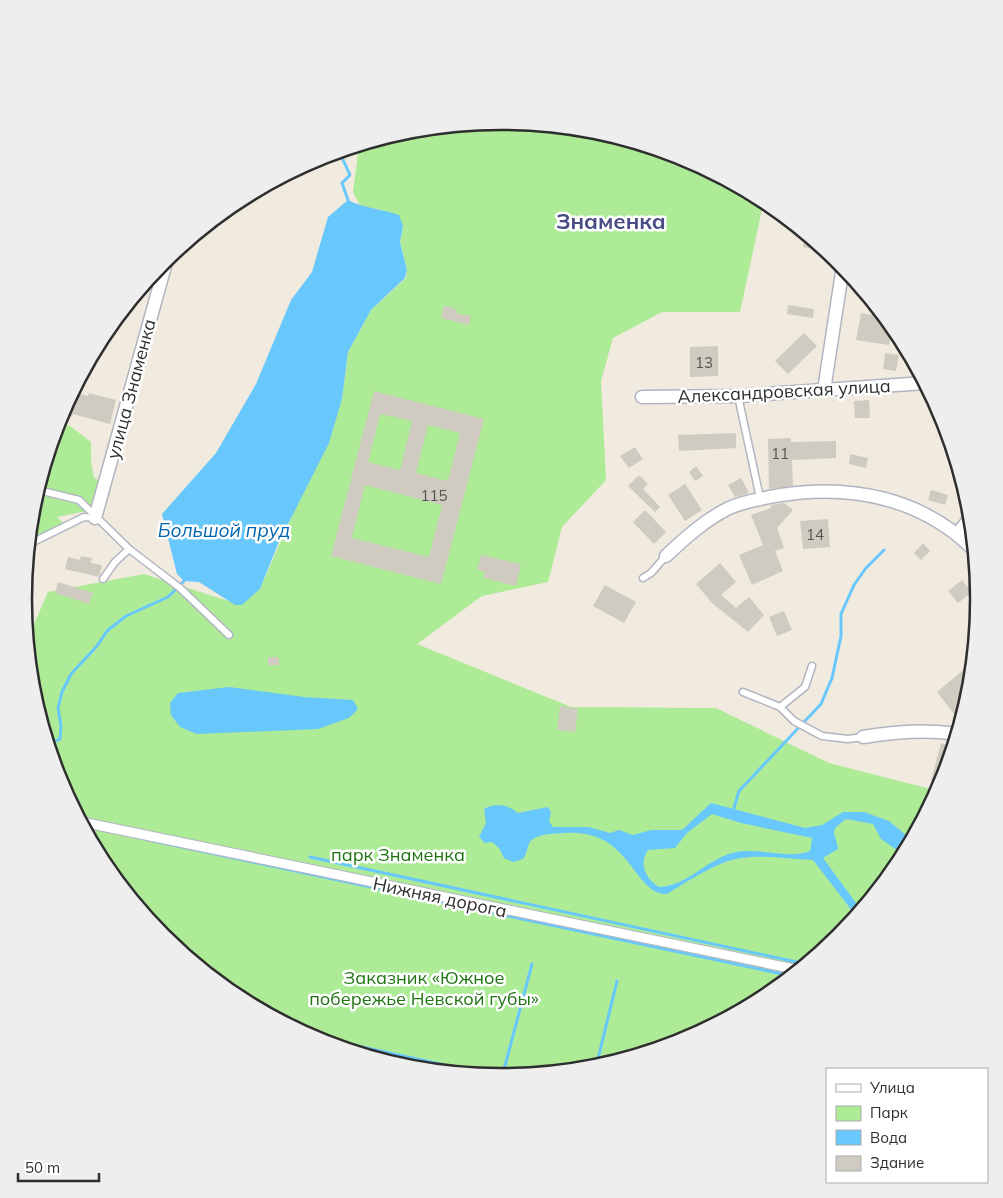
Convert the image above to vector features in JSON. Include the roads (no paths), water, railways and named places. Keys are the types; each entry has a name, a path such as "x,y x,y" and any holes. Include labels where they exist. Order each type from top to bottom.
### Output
{"street":[{"name":"улица Знаменка","path":"95,518 162,275"},
{"path":"824,390 841,276"},
{"name":"Александровская улица","path":"642,397 738,396 918,384"},
{"path":"666,556 690,534 730,508 760,498 804,491 852,491 899,503 958,533 966,542"},
{"path":"958,533 964,526"},
{"path":"864,737 912,731 951,733"},
{"name":"Нижняя дорога","path":"90,824 790,968"}],"lane":[{"path":"738,396 760,498"},
{"path":"45,492 79,500 95,518 129,548 179,587 229,635"},
{"path":"37,540 84,517 95,518"},
{"path":"103,579 115,562 129,548"},
{"path":"643,578 651,573 666,556"},
{"path":"780,708 793,699 805,686 812,666"},
{"path":"744,692 780,708 805,728 830,738 864,737"}],"water":[{"name":"Большой пруд","path":"348,200 399,215 403,226 400,242 407,270 405,278 371,310 348,352 342,399 329,443 278,544 260,589 242,605 235,605 199,582 184,581 177,574 162,514 216,453 256,384 291,300 312,272 328,217"},
{"path":"229,687 304,697 353,700 358,709 349,718 318,729 197,734 180,727 171,715 170,703 178,693"},
{"path":"711,803 805,828 822,825 843,812 864,812 889,821 907,836 897,850 881,839 873,824 846,819 835,829 834,834 838,849 823,858 857,904 852,910 813,860 764,857 736,859 711,868 667,894 656,891 646,884 617,850 604,840 586,834 546,834 537,837 530,842 523,859 513,862 504,858 499,848 492,842 485,843 479,837 486,823 484,809 497,805 506,806 518,813 548,807 551,812 549,821 553,827 589,827 610,833 619,830 633,835 651,830 682,830","holes":["712,814 741,823 812,838 810,851 792,854 752,851 732,853 714,861 688,878 669,886 659,887 654,884 647,875 644,865 645,855 648,850 675,848 687,833"]}],"waterway":[{"path":"342,158 350,175 342,183 348,200"},
{"path":"734,808 739,791 821,704 832,678 841,636 841,614 854,585 866,568 884,550"},
{"path":"54,742 60,739 61,726 58,708 62,692 71,674 97,646 107,631 126,616 168,597 184,581"},
{"path":"144,839 783,974"},
{"path":"310,857 798,962"},
{"path":"504,1068 532,964"},
{"path":"598,1058 617,981"},
{"path":"368,1048 440,1064"}],"district":[{"name":"Знаменка","path":"611,221"}],"park label":[{"name":"парк Знаменка","path":"398,854"},
{"name":"Заказник «Южное побережье Невской губы»","path":"424,988"}]}
